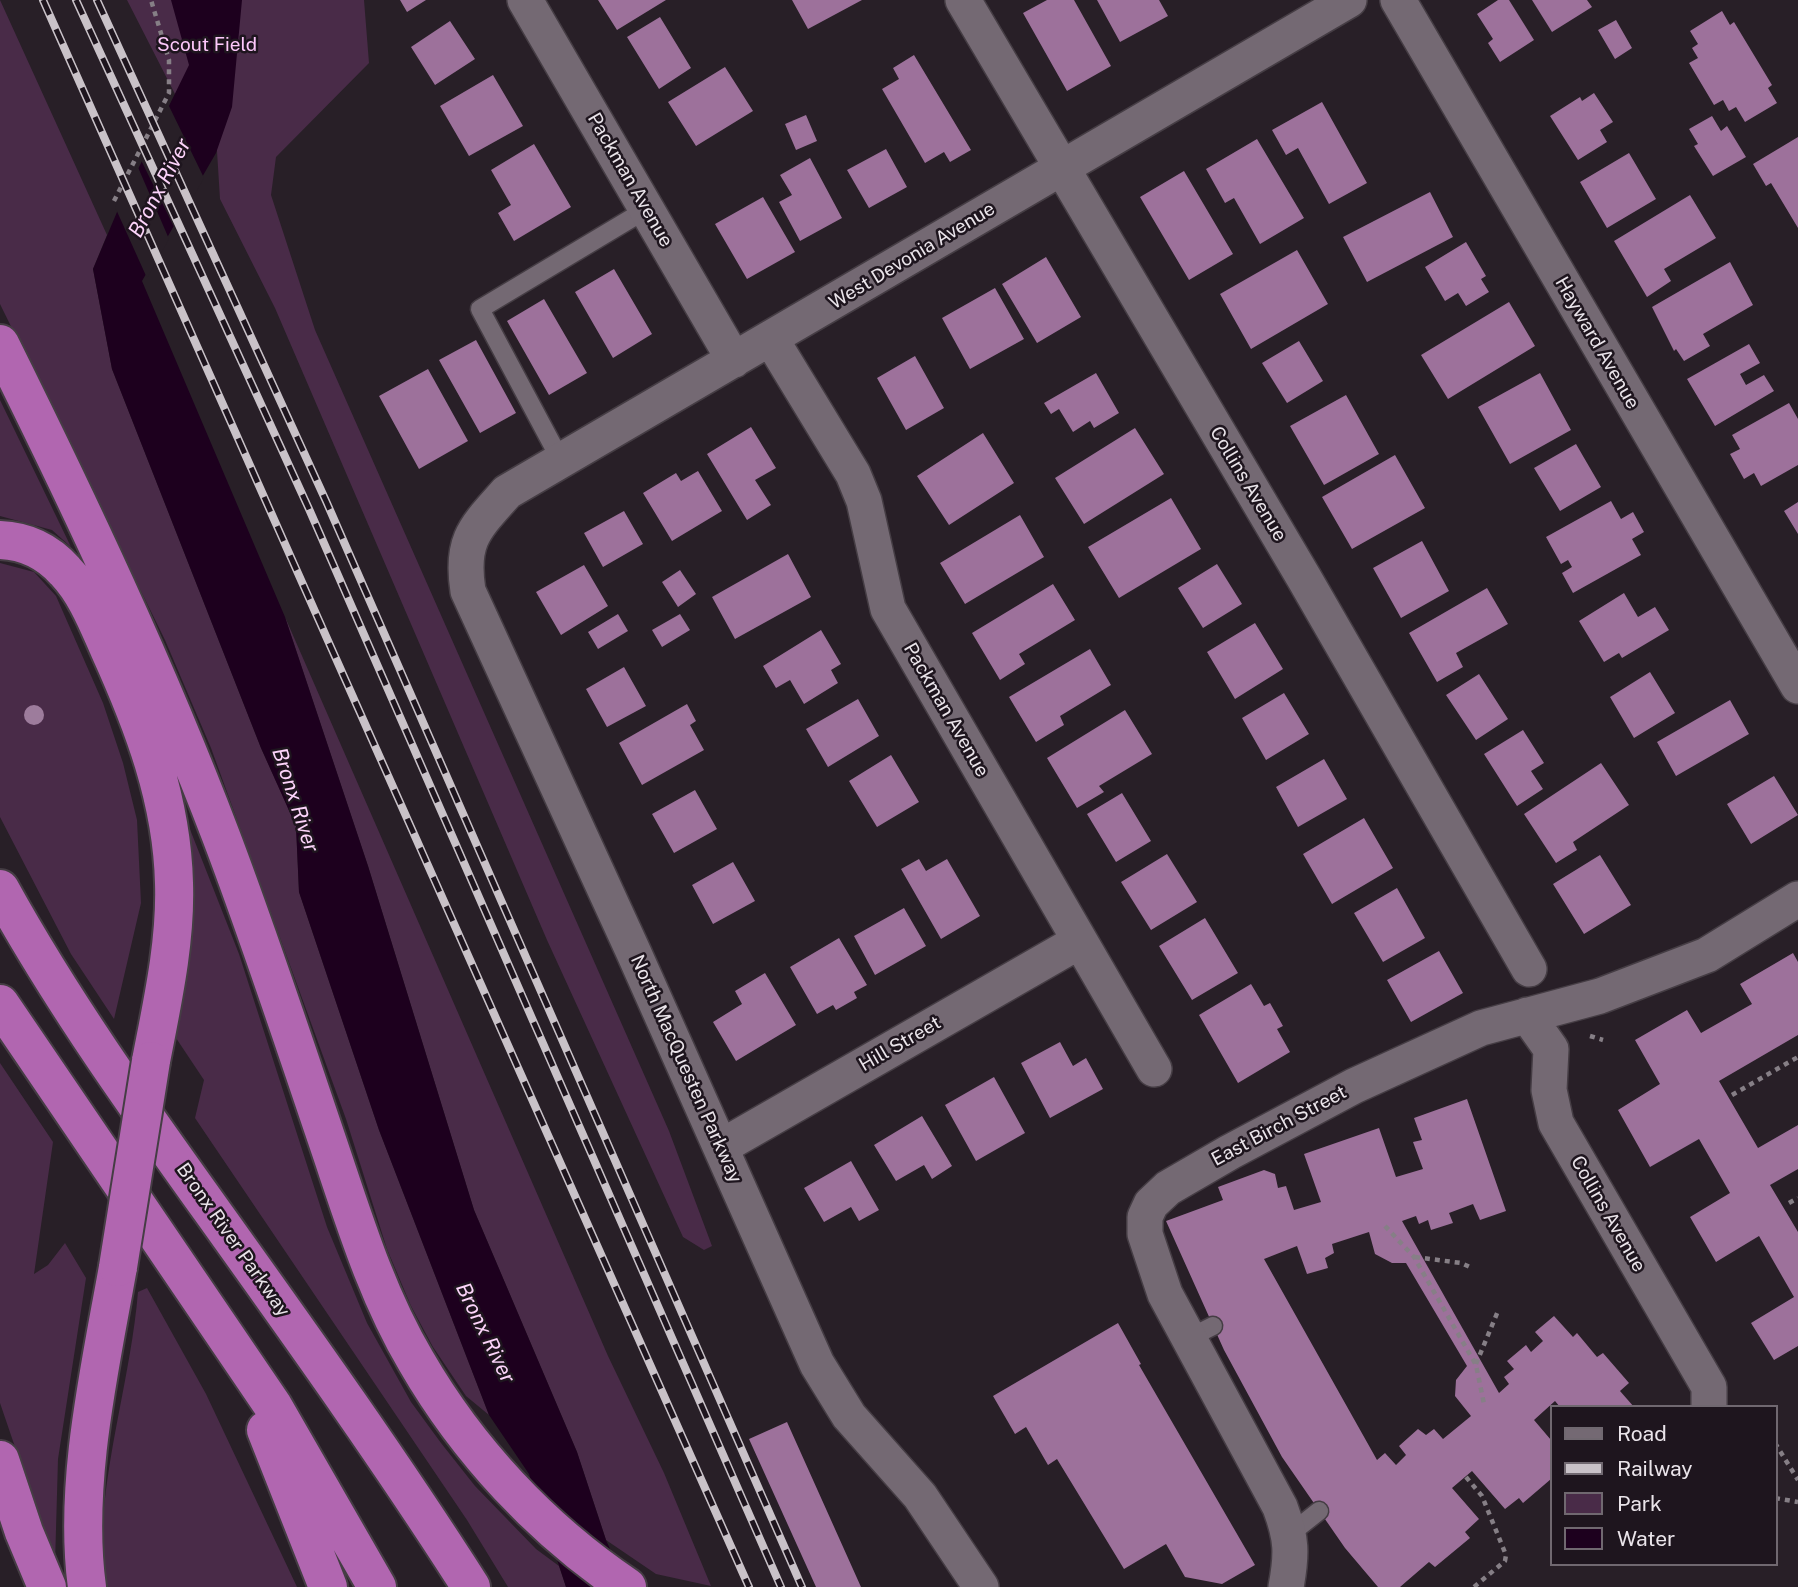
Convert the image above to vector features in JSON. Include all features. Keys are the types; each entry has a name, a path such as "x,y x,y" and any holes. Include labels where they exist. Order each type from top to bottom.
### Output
{"highway":[{"path":"0,344 106,563 190,757 255,925 368,1255 415,1359 464,1434 549,1527 627,1587"},
{"path":"0,540 31,546 44,553 74,582 124,683 156,769 167,817 174,885 171,935 86,1478 83,1533 87,1587"},
{"name":"Bronx River Parkway","path":"0,889 43,964 111,1066 385,1454 471,1587"},
{"path":"0,1004 234,1346 307,1462 377,1587"},
{"path":"234,1346 328,1587"},
{"path":"0,1460 24,1532 47,1587"},
{"path":"0,1497 24,1532"}],"street":[{"name":"Packman Avenue","path":"525,0 734,360"},
{"name":"Collins Avenue","path":"962,0 1304,578 1529,969"},
{"name":"West Devonia Avenue","path":"482,520 507,492 560,459 771,339 1349,0"},
{"name":"Hayward Avenue","path":"1398,0 1798,685"},
{"name":"Packman Avenue","path":"771,339 853,474 864,500 888,609 1078,942 1154,1069"},
{"name":"North MacQuesten Parkway","path":"482,520 469,543 464,563 468,591 817,1364 849,1416 920,1496 981,1587"},
{"name":"East Birch Street","path":"1286,1587 1292,1557 1290,1534 1200,1333 1165,1294 1145,1234 1144,1217 1151,1205 1168,1188 1354,1086 1481,1028 1600,996 1707,955 1798,900"},
{"name":"Hill Street","path":"721,1147 1078,942"},
{"name":"Collins Avenue","path":"1527,1015 1550,1049 1549,1090 1556,1123 1709,1387 1709,1405"}],"lane":[{"path":"560,459 480,309 647,209"},
{"path":"1290,1534 1319,1511"}],"path":[{"path":"114,201 169,93 169,60 151,0"},
{"path":"1595,1037 1602,1040"},
{"path":"1732,1095 1798,1057"},
{"path":"1789,1203 1798,1198"},
{"path":"1385,1226 1414,1257 1476,1365 1484,1404"},
{"path":"1414,1257 1461,1263 1472,1268"},
{"path":"1476,1365 1498,1311"},
{"path":"1777,1446 1798,1480"},
{"path":"1465,1477 1482,1496 1506,1555 1505,1561 1474,1587"},
{"path":"1777,1498 1798,1502"}],"green space":[{"path":"0,0 107,235 93,269 112,369 261,748 296,826 299,892 379,1130 489,1415 466,1396 433,1347 411,1306 387,1249 346,1119 211,748 165,640 0,304"},
{"name":"Scout Field","path":"127,0 364,0 369,63 276,157 271,195 315,330 669,1131 712,1246 704,1250 683,1237 547,940 275,308 220,199 217,151 179,88 176,96"},
{"path":"0,400 71,547 52,530 0,516"},
{"path":"0,563 34,572 56,596 103,703 123,763 137,820 141,903 114,1019 71,954 0,817"},
{"path":"285,617 608,1356 664,1473 711,1586 656,1574 606,1540 577,1452 474,1210 368,866"},
{"path":"182,809 239,954 327,1227 367,1323 411,1402 441,1443 475,1486 536,1549 559,1566 566,1587 508,1587 467,1520 195,1118 204,1080 170,1029"},
{"path":"0,1063 53,1142 34,1274 48,1265 65,1243 86,1278 58,1459 55,1564 0,1403"},
{"path":"147,1288 206,1394 297,1587 106,1587 102,1538 108,1476 138,1292"}],"water":[{"name":"Bronx River","path":"171,0 242,0 232,107 216,153 142,281 285,617 368,866 474,1210 577,1452 606,1540 627,1587 566,1587 529,1474 489,1415 379,1130 299,892 296,826 261,748 112,369 93,269 117,212 189,65"}],"pier":[{"path":"168,104 204,178 175,229 140,158"},
{"path":"137,165 169,239 147,278 115,207"}],"building":[{"path":"400,0 426,0 407,12"},
{"path":"598,0 666,0 617,30"},
{"path":"792,0 862,0 808,29"},
{"path":"1047,0 1074,0 1111,66 1067,91 1023,13"},
{"path":"1097,0 1159,0 1168,16 1120,42"},
{"path":"1498,0 1509,0 1534,40 1500,62 1488,43 1493,39 1477,14"},
{"path":"1532,0 1587,0 1592,7 1552,32"},
{"path":"1722,11 1730,25 1734,22 1772,85 1768,88 1777,103 1745,122 1736,107 1729,111 1723,100 1714,105 1689,63 1698,58 1692,48 1698,44 1690,31"},
{"path":"660,17 691,68 659,89 627,37"},
{"path":"1616,20 1632,48 1615,59 1598,30"},
{"path":"450,21 475,59 435,85 411,47"},
{"path":"914,55 971,150 950,162 944,152 925,163 882,89 899,79 893,68"},
{"path":"725,67 753,111 696,146 668,102"},
{"path":"493,75 523,126 469,156 440,106"},
{"path":"1594,93 1613,122 1600,130 1607,142 1578,160 1550,116 1580,97 1582,101"},
{"path":"1322,102 1367,183 1329,204 1298,148 1286,155 1272,130"},
{"path":"806,115 817,141 796,150 785,124"},
{"path":"1712,116 1721,131 1727,126 1746,157 1713,176 1694,146 1698,144 1689,129"},
{"path":"1798,137 1798,228 1771,183 1766,186 1753,164"},
{"path":"1257,139 1304,218 1260,244 1234,198 1225,203 1206,169"},
{"path":"534,144 571,207 514,241 498,213 511,205 491,170"},
{"path":"886,149 907,187 869,208 847,170"},
{"path":"1629,153 1656,199 1607,228 1580,182"},
{"path":"810,158 842,218 800,241 779,202 792,195 780,175"},
{"path":"1184,171 1233,254 1189,280 1140,197"},
{"path":"1430,192 1453,237 1367,282 1343,237"},
{"path":"1690,195 1716,238 1664,269 1671,281 1647,297 1614,241"},
{"path":"763,197 795,252 747,279 715,224"},
{"path":"1466,242 1486,276 1481,279 1489,292 1466,306 1458,293 1445,301 1425,267"},
{"path":"1297,250 1328,304 1251,349 1220,294"},
{"path":"1046,257 1081,317 1037,343 1002,284"},
{"path":"1730,262 1753,305 1703,334 1710,346 1684,361 1676,349 1674,351 1652,307"},
{"path":"614,269 652,334 613,358 575,292"},
{"path":"995,288 1024,339 970,369 942,318"},
{"path":"544,299 587,373 549,395 507,321"},
{"path":"1509,302 1535,346 1448,399 1421,355"},
{"path":"476,340 516,413 480,433 439,360"},
{"path":"1299,341 1323,381 1287,403 1262,363"},
{"path":"1749,344 1760,363 1740,374 1746,385 1764,375 1774,391 1715,426 1687,379"},
{"path":"915,356 944,408 906,430 877,378"},
{"path":"428,369 468,441 419,469 379,396"},
{"path":"1096,373 1119,413 1094,428 1090,421 1073,432 1059,409 1051,414 1044,403"},
{"path":"1540,373 1571,430 1510,464 1478,407"},
{"path":"1346,395 1379,454 1324,485 1290,426"},
{"path":"1789,403 1798,419 1798,465 1761,486 1754,473 1744,479 1730,454 1740,449 1732,435"},
{"path":"751,427 776,468 755,480 771,505 747,520 707,454"},
{"path":"1135,428 1164,474 1084,524 1055,478"},
{"path":"983,433 1014,483 949,525 917,476"},
{"path":"1576,444 1601,487 1560,511 1534,468"},
{"path":"1395,455 1425,508 1352,549 1322,497"},
{"path":"698,471 722,511 672,541 643,493 676,473 681,481"},
{"path":"1171,498 1201,549 1119,598 1088,547"},
{"path":"1611,501 1621,519 1633,512 1644,532 1632,539 1641,555 1573,593 1562,573 1572,567 1568,560 1561,564 1546,537"},
{"path":"1798,502 1798,534 1784,511"},
{"path":"624,511 643,544 603,567 584,533"},
{"path":"1020,515 1044,557 965,604 940,563"},
{"path":"1422,541 1449,591 1401,618 1373,568"},
{"path":"788,554 811,597 735,639 712,597"},
{"path":"1217,564 1242,604 1203,628 1178,588"},
{"path":"584,565 608,606 561,635 536,592"},
{"path":"680,570 696,594 678,607 662,582"},
{"path":"1053,584 1075,620 1019,654 1025,664 1000,680 972,633"},
{"path":"1487,588 1508,624 1456,653 1463,667 1437,682 1409,633"},
{"path":"1624,593 1638,617 1655,607 1669,630 1622,658 1619,653 1604,662 1579,621"},
{"path":"618,614 628,631 598,649 588,632"},
{"path":"680,614 690,630 662,647 652,630"},
{"path":"1255,623 1283,669 1235,699 1207,652"},
{"path":"821,630 841,664 831,670 838,683 804,704 790,680 776,688 763,666"},
{"path":"1090,649 1111,685 1060,716 1064,725 1036,742 1009,697"},
{"path":"624,667 646,706 607,727 586,689"},
{"path":"1650,672 1675,713 1634,738 1610,697"},
{"path":"1479,674 1508,719 1476,740 1446,695"},
{"path":"1284,693 1309,734 1266,760 1242,718"},
{"path":"858,699 879,736 828,767 806,729"},
{"path":"1730,700 1749,734 1676,776 1657,742"},
{"path":"687,704 696,721 690,725 704,750 642,785 619,743"},
{"path":"1125,710 1152,754 1099,786 1104,792 1077,808 1047,758"},
{"path":"1523,730 1544,763 1531,771 1543,789 1517,806 1484,754"},
{"path":"891,755 919,802 877,827 849,781"},
{"path":"1324,759 1347,799 1298,827 1276,787"},
{"path":"1601,763 1629,805 1573,842 1577,850 1556,863 1524,814"},
{"path":"1774,776 1798,815 1751,844 1727,804"},
{"path":"695,790 717,829 674,853 652,814"},
{"path":"1122,793 1151,841 1116,862 1087,814"},
{"path":"1364,818 1393,868 1332,904 1303,854"},
{"path":"1167,854 1197,902 1151,930 1121,882"},
{"path":"1600,855 1631,905 1584,934 1553,884"},
{"path":"919,859 926,871 947,859 980,916 941,939 901,869"},
{"path":"733,862 755,901 713,924 692,885"},
{"path":"1397,888 1425,938 1383,962 1354,913"},
{"path":"904,908 926,946 875,975 854,936"},
{"path":"1205,918 1238,973 1192,1000 1159,946"},
{"path":"839,938 867,985 854,992 857,998 836,1010 833,1005 817,1014 790,967"},
{"path":"1439,951 1463,993 1411,1022 1387,980"},
{"path":"1793,953 1798,962 1798,1035 1719,1081 1758,1148 1798,1125 1798,1169 1770,1185 1798,1232 1798,1346 1774,1360 1751,1323 1794,1297 1759,1236 1716,1262 1690,1217 1730,1193 1699,1139 1650,1167 1618,1110 1660,1084 1635,1040 1687,1010 1701,1033 1752,1004 1740,984"},
{"path":"765,973 796,1025 736,1061 713,1022 742,1004 735,991"},
{"path":"1251,984 1264,1006 1270,1003 1283,1026 1277,1029 1290,1052 1238,1083 1199,1015"},
{"path":"1060,1042 1073,1066 1086,1058 1103,1089 1050,1118 1021,1063"},
{"path":"994,1077 1025,1133 976,1161 945,1105"},
{"path":"1467,1099 1506,1211 1480,1220 1473,1204 1449,1213 1453,1223 1431,1230 1428,1220 1419,1224 1416,1216 1402,1221 1499,1393 1509,1384 1504,1377 1514,1369 1507,1361 1526,1345 1531,1352 1543,1341 1535,1332 1554,1316 1573,1337 1577,1333 1597,1357 1603,1353 1629,1383 1620,1391 1632,1405 1558,1405 1555,1401 1549,1405 1534,1420 1549,1438 1549,1481 1523,1503 1519,1498 1505,1509 1472,1471 1452,1488 1479,1519 1465,1532 1470,1538 1435,1567 1429,1562 1400,1587 1378,1587 1345,1548 1282,1457 1224,1350 1166,1221 1223,1200 1218,1187 1264,1170 1275,1174 1278,1188 1286,1186 1294,1210 1321,1202 1304,1154 1379,1128 1396,1177 1423,1169 1413,1142 1422,1140 1414,1118","holes":["1369,1232 1375,1254 1392,1263 1406,1263 1467,1366 1456,1380 1455,1396 1471,1416 1443,1439 1434,1429 1426,1435 1418,1429 1399,1446 1406,1455 1396,1465 1385,1453 1377,1460 1264,1259 1297,1246 1307,1274 1328,1268 1325,1258 1334,1253 1332,1244"]},
{"path":"922,1116 952,1166 932,1179 924,1165 896,1181 874,1145"},
{"path":"851,1161 879,1210 859,1221 851,1207 824,1222 804,1188"},
{"path":"1118,1323 1141,1364 1139,1365 1255,1565 1222,1584 1185,1577 1166,1544 1124,1569 1057,1459 1048,1465 1026,1427 1015,1434 993,1396"},
{"path":"787,1422 861,1587 816,1587 749,1439"}],"railway":[{"path":"43,0 749,1587"},
{"path":"76,0 309,509 781,1587"},
{"path":"97,0 326,501 802,1587"}]}
